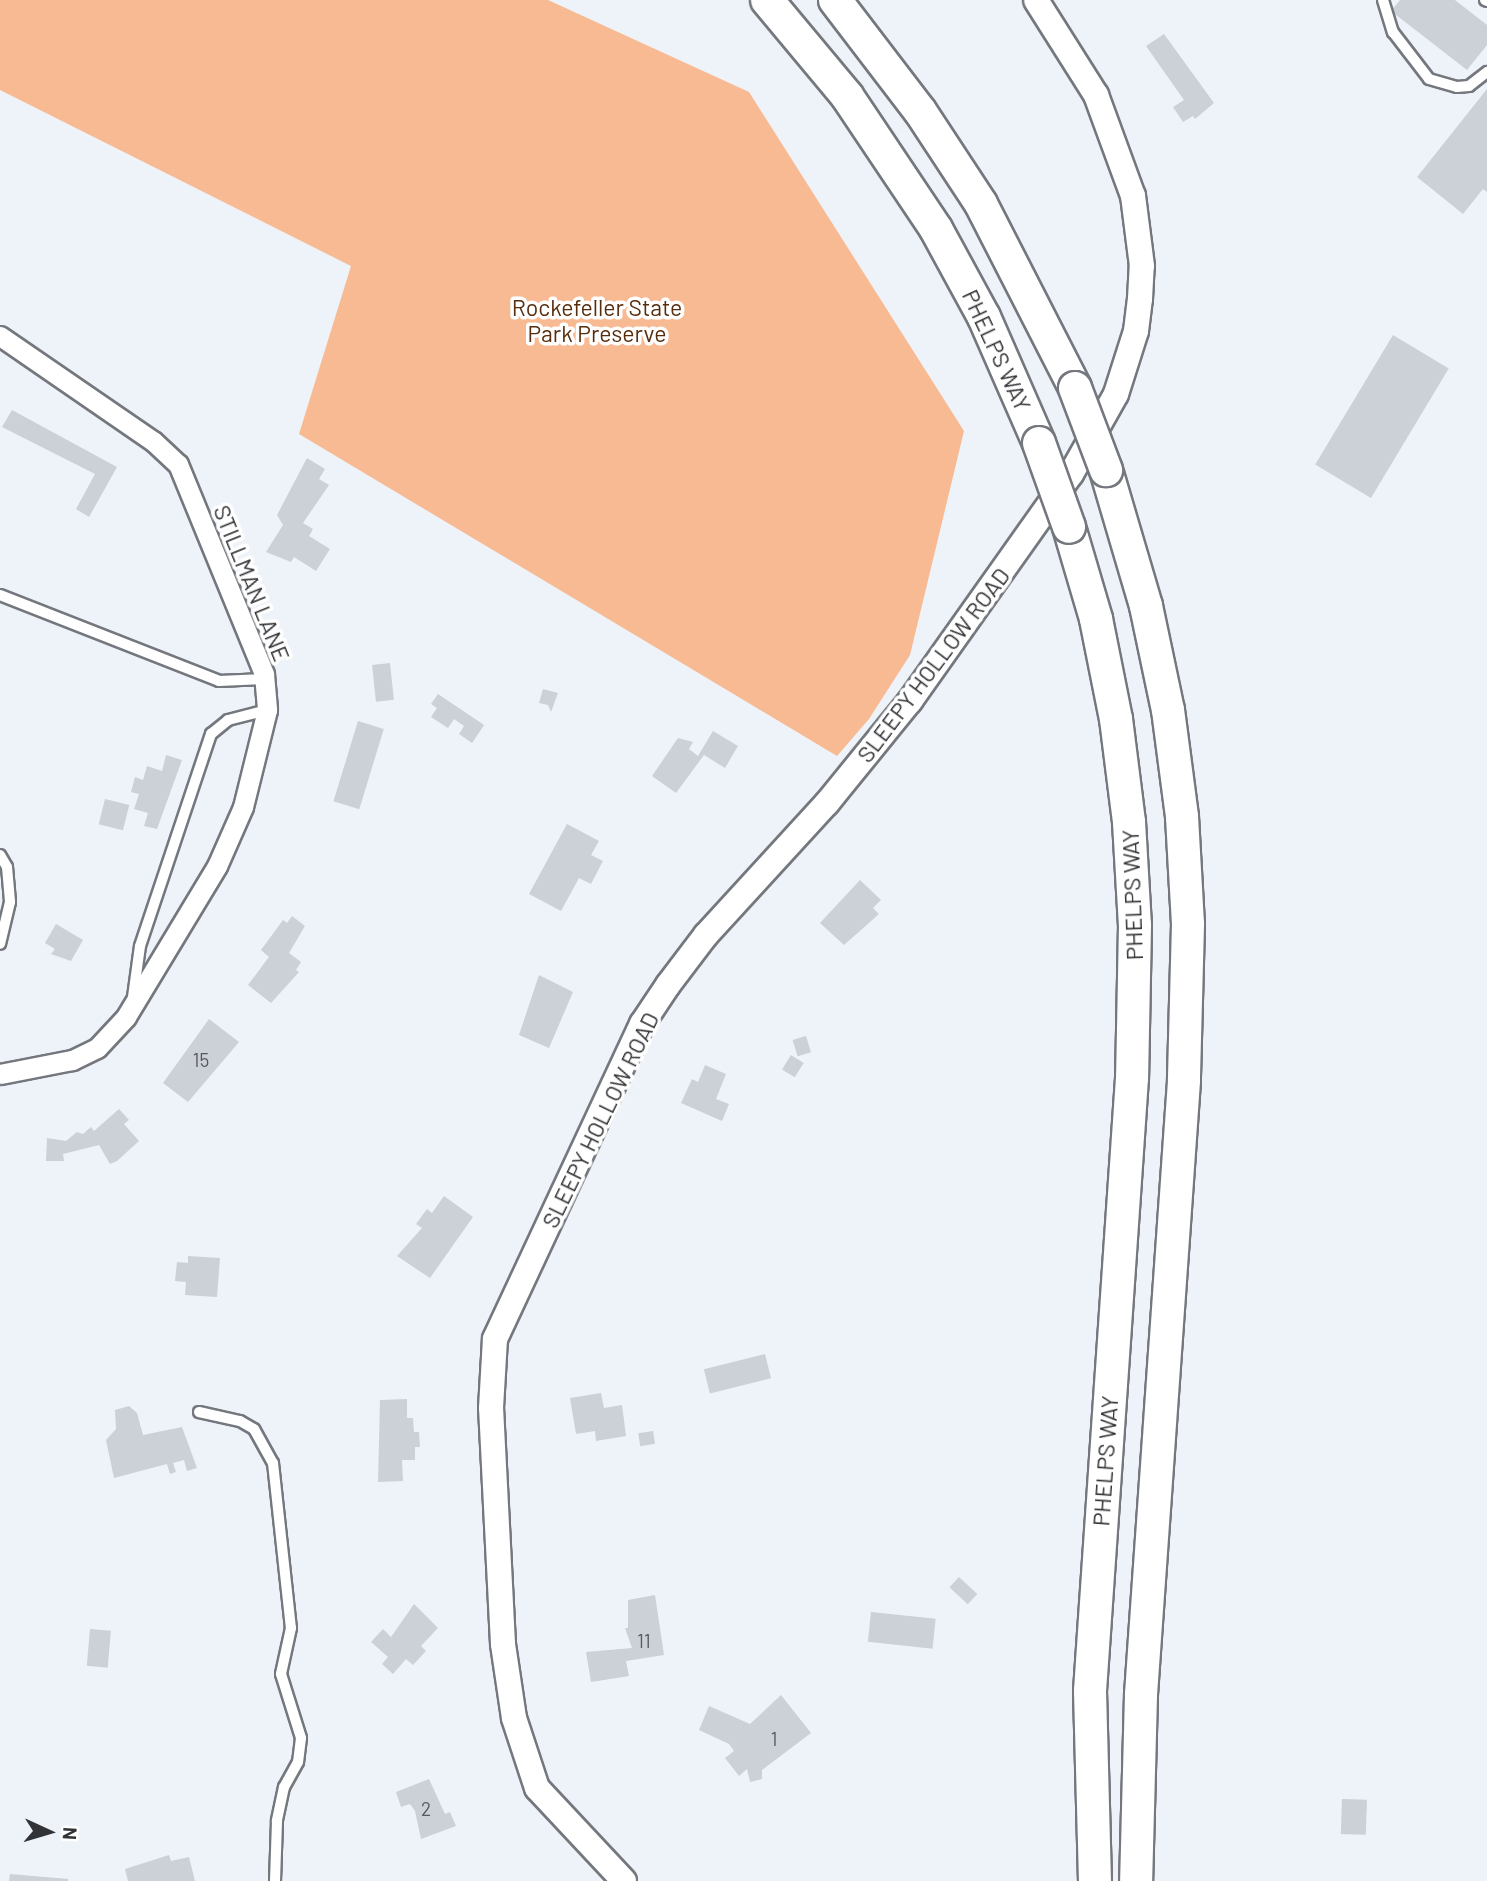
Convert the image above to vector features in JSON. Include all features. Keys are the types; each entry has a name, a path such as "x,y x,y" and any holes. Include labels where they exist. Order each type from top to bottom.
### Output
{"main road":[{"name":"PHELPS WAY","path":"767,0 847,96 936,229 1001,352 1039,443 1069,527 1096,619 1116,719 1129,822 1135,925 1132,1078 1090,1691 1095,1881"},
{"path":"835,0 920,111 981,204 1075,388 1106,470 1146,607 1168,710 1182,817 1188,924 1184,1081 1142,1683 1136,1881"}],"street":[{"name":"SLEEPY HOLLOW ROAD","path":"624,1881 537,1788 514,1718 503,1644 491,1408 495,1339 642,1024 706,935 827,803 910,701 1012,561 1103,419 1136,331 1142,266 1139,232 1111,128 1036,0"},
{"name":"STILLMAN LANE","path":"0,336 153,441 178,464 264,679 267,710 243,807 217,866 134,1004 97,1048 72,1060 0,1074"}],"lane":[{"path":"1383,0 1393,32 1429,79 1457,87 1469,86 1487,72"},
{"path":"0,595 219,681 264,679"},
{"path":"134,1004 140,946 211,734 228,720 267,710"},
{"path":"0,855 7,867 10,902 0,944"},
{"path":"199,1412 240,1421 254,1429 273,1463 291,1628 281,1674 301,1738 299,1762 285,1787 277,1821 275,1881"}],"green space":[{"name":"Rockefeller State Park Preserve","path":"0,0 548,0 749,92 964,431 910,655 869,719 837,756 299,434 351,266 0,90"}],"building":[{"path":"1400,0 1455,0 1487,25 1487,45 1467,70 1391,11"},
{"path":"1164,34 1214,103 1195,119 1193,116 1183,122 1173,107 1184,100 1146,46"},
{"path":"1487,89 1487,192 1483,189 1463,214 1417,177"},
{"path":"1393,335 1449,368 1371,498 1315,464"},
{"path":"12,410 117,467 89,517 76,509 95,474 2,427"},
{"path":"307,458 325,469 319,479 329,485 303,523 313,529 309,536 330,549 316,571 294,557 291,562 266,552 283,525 277,515"},
{"path":"390,663 394,700 376,702 372,665"},
{"path":"543,689 558,693 551,712 548,705 539,703"},
{"path":"438,694 484,725 472,743 459,734 464,726 454,719 448,728 431,717 437,708 431,704"},
{"path":"358,721 384,729 359,809 333,801"},
{"path":"713,731 738,746 725,768 704,755 676,793 652,776 678,738 693,742 689,749 698,756"},
{"path":"166,755 182,760 157,829 144,826 148,813 134,809 139,794 131,792 135,777 143,780 147,766 162,771"},
{"path":"105,799 129,805 123,830 99,824"},
{"path":"567,824 599,841 591,855 603,861 591,884 579,878 561,911 529,894"},
{"path":"860,880 881,900 873,908 879,914 844,945 820,923"},
{"path":"292,916 305,926 289,953 301,962 296,970 299,972 271,1003 248,985 269,957 261,950 283,920 287,923"},
{"path":"56,924 83,940 71,961 51,954 55,949 45,943"},
{"path":"539,975 573,992 549,1048 519,1035"},
{"path":"209,1019 239,1042 188,1102 163,1083"},
{"path":"806,1036 811,1052 798,1056 793,1040"},
{"path":"791,1055 804,1063 795,1077 782,1069"},
{"path":"705,1065 726,1074 716,1099 729,1104 722,1121 681,1103 692,1079 698,1082"},
{"path":"119,1109 129,1120 124,1124 139,1141 117,1161 110,1164 99,1145 63,1154 64,1161 46,1161 47,1138 66,1141 77,1132 83,1134 91,1127 94,1131"},
{"path":"444,1196 473,1217 430,1278 397,1256 422,1228 416,1224 427,1209 432,1213"},
{"path":"188,1256 220,1258 217,1297 185,1295 186,1282 175,1281 177,1262 188,1263"},
{"path":"765,1354 771,1378 710,1393 704,1369"},
{"path":"601,1393 604,1408 622,1405 626,1436 596,1441 595,1431 576,1434 570,1398"},
{"path":"407,1399 407,1418 413,1418 414,1432 419,1432 420,1447 415,1447 415,1460 402,1460 403,1481 378,1482 380,1400"},
{"path":"129,1406 137,1413 143,1435 182,1427 197,1468 187,1471 184,1460 173,1463 176,1472 170,1474 167,1464 114,1478 106,1440 116,1429 115,1410"},
{"path":"653,1431 655,1444 640,1446 638,1433"},
{"path":"959,1577 977,1594 968,1604 949,1587"},
{"path":"655,1595 664,1655 626,1661 629,1676 591,1682 586,1652 632,1648 625,1628 628,1628 628,1600"},
{"path":"414,1604 438,1628 421,1646 426,1651 413,1665 406,1659 393,1674 382,1664 388,1657 371,1642 383,1629 391,1637"},
{"path":"871,1612 936,1619 933,1649 868,1642"},
{"path":"90,1629 111,1631 108,1668 87,1666"},
{"path":"781,1695 811,1733 762,1770 762,1779 750,1782 747,1769 739,1776 725,1758 734,1751 729,1744 699,1730 709,1706 750,1724"},
{"path":"429,1779 445,1814 450,1812 456,1826 421,1839 415,1811 410,1804 401,1807 396,1792"},
{"path":"1342,1799 1367,1800 1366,1835 1341,1834"},
{"path":"169,1855 171,1861 189,1857 195,1881 128,1881 125,1869"},
{"path":"10,1874 68,1879 68,1881 9,1881"}]}
